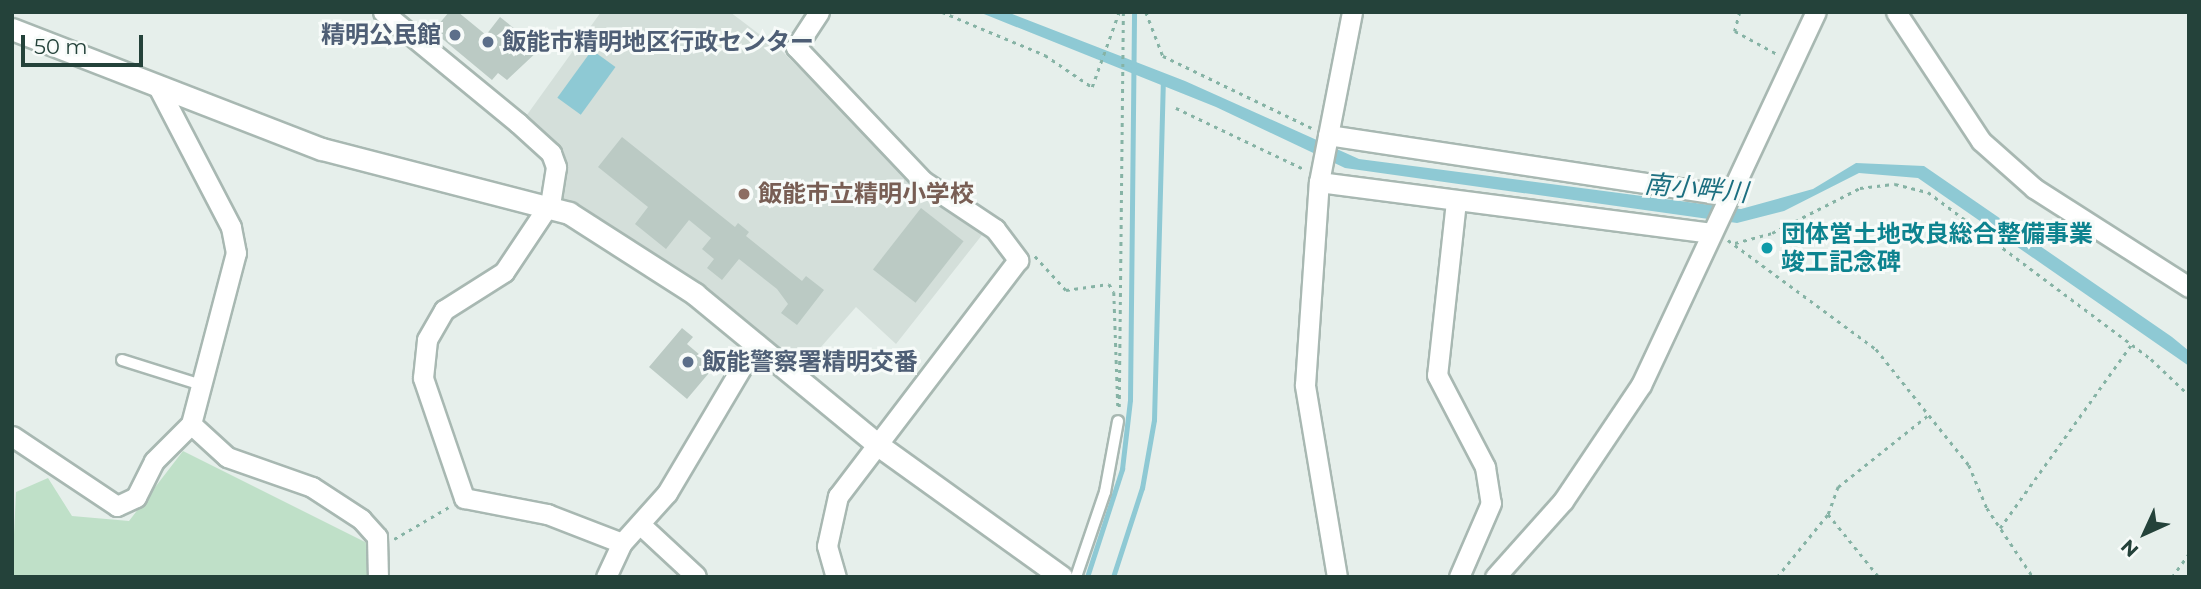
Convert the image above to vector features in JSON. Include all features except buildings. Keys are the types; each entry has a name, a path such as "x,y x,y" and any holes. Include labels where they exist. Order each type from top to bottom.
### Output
{"street":[{"path":"383,12 551,153 550,203 504,272 444,310 427,340 426,391 464,498 547,514 622,543"},
{"path":"819,12 796,47 923,181 995,229 1017,260 838,496 827,546 836,577"},
{"path":"1337,577 1305,385 1320,176 1352,12"},
{"path":"1495,577 1563,500 1640,385 1726,197 1816,12"},
{"path":"1895,12 1981,141 2034,188 2189,287"},
{"path":"12,29 322,149 550,203 675,279 878,445 1062,577"},
{"path":"12,436 117,506 136,497 153,461 191,424 198,384 236,253 231,227 158,87"},
{"path":"1327,138 1726,197"},
{"path":"1320,176 1456,201 1712,230"},
{"path":"1456,201 1437,375 1485,467 1491,503 1460,577"},
{"path":"606,577 622,543 643,527 756,343"},
{"path":"191,424 227,457 338,503 377,537 378,577"},
{"path":"643,527 696,576"}],"lane":[{"path":"122,360 198,384"},
{"path":"1076,577 1105,492 1118,416"}],"path":[{"path":"942,12 1045,55 1092,87 1121,12"},
{"path":"1118,416 1121,12"},
{"path":"1146,12 1163,56 1327,138"},
{"path":"1740,12 1735,31 1792,62"},
{"path":"1176,108 1320,176"},
{"path":"1735,243 1772,233 1860,188 1895,184 1928,192 2132,344 2189,395"},
{"path":"1712,230 1735,243 1859,333 1969,465 2000,528 2033,577"},
{"path":"1017,260 1034,254 1066,290 1109,284 1118,416"},
{"path":"2000,528 2132,344"},
{"path":"1777,577 1828,514 1838,487 1927,416"},
{"path":"377,537 394,539 464,498"},
{"path":"1828,514 1879,577"},
{"path":"2172,577 2189,554"}],"shaded area":[{"name":"飯能市立精明小学校","path":"601,12 730,12 783,52 918,188 982,235 896,344 856,307 800,371 696,284 562,199 564,151 524,119"}],"green space":[{"path":"183,451 367,543 368,577 12,577 16,492 48,478 72,516 129,521"}],"water":[{"path":"979,12 1007,12 1185,81 1359,159 1741,209 1813,189 1856,163 1924,166 2172,337 2189,351 2189,366 1918,178 1859,173 1784,211 1737,223 1345,168 1216,107"},
{"path":"592,50 615,67 581,115 557,98"}],"waterway":[{"path":"1087,577 1122,469 1130,400 1134,12"},
{"path":"1113,577 1142,488 1154,420 1163,79"}],"place":[{"name":"精明公民館","path":"455,35"},
{"name":"飯能市精明地区行政センター","path":"488,42"},
{"name":"飯能市立精明小学校","path":"744,194"},
{"name":"団体営土地改良総合整備事業 竣工記念碑","path":"1767,248"},
{"name":"飯能警察署精明交番","path":"688,362"}],"water label":[{"name":"南小畔川","path":"1696,189"}]}
